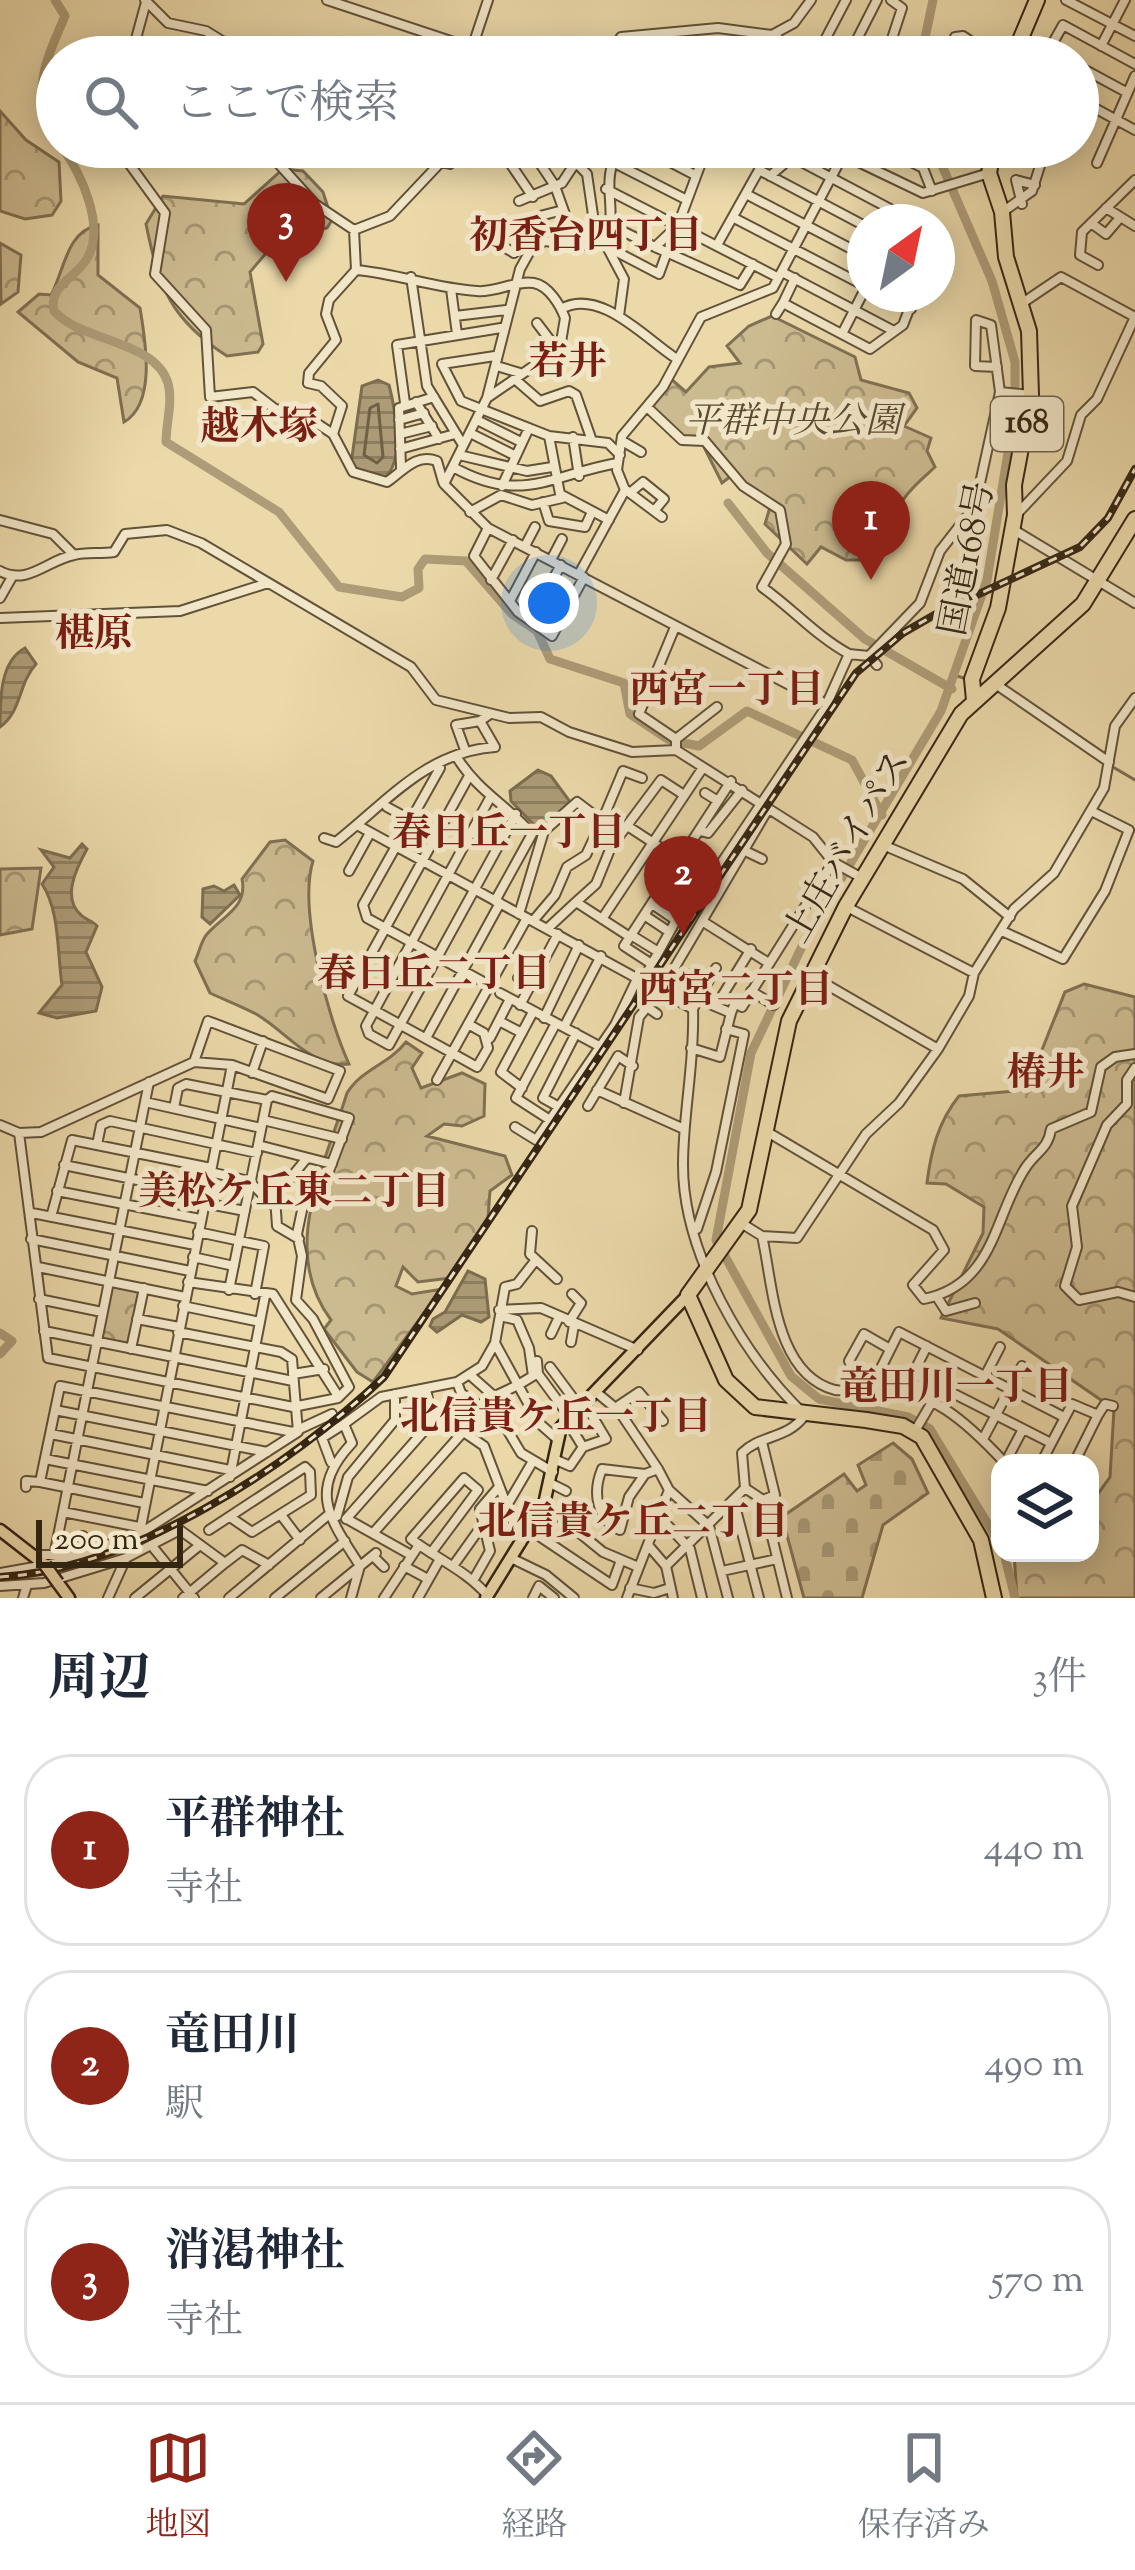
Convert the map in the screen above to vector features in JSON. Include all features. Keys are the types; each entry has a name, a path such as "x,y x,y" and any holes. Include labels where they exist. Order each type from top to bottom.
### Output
{"highway":[{"path":"1022,36 1037,0"},
{"name":"国道168号","path":"974,700 972,679 998,608 1014,522 1029,331 1006,257 1002,212 990,168"},
{"name":"168","path":"974,700 1061,627 1101,581 1135,519"},
{"name":"上庄バイパス","path":"688,1295 739,1226 753,1197 762,1130 789,1021 806,984 861,878 974,700"},
{"path":"688,1295 726,1380 742,1399 765,1412 917,1429 981,1540 994,1598"}],"main road":[{"path":"487,1597 544,1504 557,1439 575,1411 640,1351 688,1295"},
{"path":"0,1530 35,1555 69,1598"}],"street":[{"path":"137,36 146,0"},
{"path":"146,0 168,23 213,36"},
{"path":"327,0 424,36"},
{"path":"476,36 488,0"},
{"path":"626,36 718,28 772,36 794,23 811,0"},
{"path":"825,36 845,0"},
{"path":"891,0 902,8 893,36"},
{"path":"1066,0 1135,36"},
{"path":"858,36 874,1"},
{"path":"1122,1 1101,46 1135,64"},
{"path":"1057,36 1063,25 1083,36"},
{"path":"1099,157 1135,76"},
{"path":"1099,77 1126,92"},
{"path":"1099,111 1135,130"},
{"path":"132,168 166,213 155,274 206,330 211,397 254,392 275,409 304,415 333,434 353,472 387,482 401,468 433,459 444,484 488,528 826,704"},
{"path":"282,168 314,204 354,230"},
{"path":"354,230 390,216 435,168"},
{"path":"513,168 532,196"},
{"path":"543,168 555,186 576,245"},
{"path":"519,201 555,186 571,168"},
{"path":"581,168 587,175 594,222 624,279 619,316"},
{"path":"563,210 524,220 492,238 514,253 534,242 557,239 576,245 604,238 611,226 606,188 610,168"},
{"path":"625,168 687,200"},
{"path":"681,168 693,174"},
{"path":"656,247 679,225 696,168"},
{"path":"770,176 780,168"},
{"path":"812,168 875,204"},
{"path":"619,460 622,441 701,317 765,296 836,168"},
{"path":"868,168 904,187 935,191 989,172 988,168"},
{"path":"923,168 935,191"},
{"path":"1002,212 1022,204 1040,168"},
{"path":"717,244 736,219 759,170 847,217"},
{"path":"1022,204 1016,180 1035,185"},
{"path":"1098,260 1080,255 1082,232 1135,180"},
{"path":"606,188 753,264 795,278 847,305"},
{"path":"746,194 847,247"},
{"path":"1106,208 1133,232"},
{"path":"736,219 847,277"},
{"path":"524,220 534,242"},
{"path":"1091,223 1106,234 1118,220"},
{"path":"611,226 740,285 753,264"},
{"path":"333,434 342,406 321,386 308,383 309,373 336,340 326,314 329,300 356,270 354,230"},
{"path":"604,238 615,251 659,274 667,252"},
{"path":"444,484 486,402 512,286 534,242"},
{"path":"356,270 481,292 538,284 561,309 566,322 557,349 486,402"},
{"path":"411,278 434,397 461,450 508,468 552,467"},
{"path":"776,314 795,278"},
{"path":"1021,304 1061,278 1135,317 1097,399 1081,415 1066,461 1014,522 1135,603"},
{"path":"451,289 457,334"},
{"path":"561,309 579,303 619,316 675,357"},
{"path":"782,303 870,349 909,312"},
{"path":"454,316 506,310"},
{"path":"842,334 853,312"},
{"path":"859,312 894,331"},
{"path":"869,656 920,603 940,551 975,506 1004,393 991,326 976,320 975,366 997,367"},
{"path":"537,323 557,349"},
{"path":"439,440 424,413 410,402 397,345 501,328"},
{"path":"488,528 473,556 509,601 552,636 628,491 643,482 664,499 658,514 628,491 619,460 608,443 591,437 549,436 486,402 461,401 442,364 496,356"},
{"path":"500,367 518,377 540,401 575,394 591,437"},
{"path":"1004,393 1026,394"},
{"path":"401,468 399,420 410,402 434,397"},
{"path":"646,407 682,440 705,441 743,486 780,510 786,544 762,587 794,606 821,639 848,654 869,656 877,665"},
{"path":"399,420 424,413"},
{"path":"477,420 521,442"},
{"path":"400,434 432,426"},
{"path":"502,486 529,428"},
{"path":"470,433 514,455"},
{"path":"400,449 455,434"},
{"path":"549,436 562,498"},
{"path":"573,437 579,476"},
{"path":"622,441 640,452"},
{"path":"453,467 520,489 579,476 619,460"},
{"path":"470,512 501,495 532,506 562,498 609,520"},
{"path":"543,502 549,521 585,527 592,512"},
{"path":"0,520 53,535 73,554"},
{"path":"525,546 535,527"},
{"path":"0,571 13,576 31,574 73,554 113,552 125,534 167,530 269,583 411,668 436,700 490,714 535,715 632,752 676,744 717,707"},
{"path":"530,620 562,539"},
{"path":"491,580 513,540"},
{"path":"509,601 536,552"},
{"path":"0,598 13,576"},
{"path":"0,618 84,617 126,609 180,611 269,583"},
{"path":"675,628 639,714 702,769 731,781 763,808 813,837 835,863 861,878"},
{"path":"624,1103 639,1017 662,989 702,922 826,704 848,654"},
{"path":"994,682 1109,765"},
{"path":"739,1226 762,1236 797,1238 844,1175 866,1134 899,1103 938,1049 969,996 974,973 1010,917 1054,873 1091,811 1109,765 1115,726 1133,704"},
{"path":"426,1039 532,834 516,814 469,776 456,724 480,721 490,714"},
{"path":"324,838 336,842 422,767 495,747 480,721"},
{"path":"440,768 363,905 367,918 489,986"},
{"path":"602,919 702,769"},
{"path":"437,1080 526,918 567,868 586,854 623,770 642,778"},
{"path":"468,1024 484,1033 488,1048 477,1067 348,996 469,776"},
{"path":"548,929 596,884 611,847 661,780 683,795"},
{"path":"650,963 624,946 731,781"},
{"path":"700,831 708,833 742,790"},
{"path":"705,793 718,801"},
{"path":"490,796 365,1026 389,1046 516,814"},
{"path":"505,802 542,835"},
{"path":"526,918 542,835 577,802 602,821"},
{"path":"387,807 411,820"},
{"path":"514,1127 536,1140 668,932 763,808"},
{"path":"1002,931 1063,959 1105,891 1129,830 1091,811"},
{"path":"357,825 639,980 695,1004 731,1013"},
{"path":"629,827 710,880"},
{"path":"349,872 370,833"},
{"path":"884,845 963,879 1010,917"},
{"path":"743,850 762,860"},
{"path":"691,1048 720,1057 731,1013 751,991 835,863"},
{"path":"664,886 702,922 767,962"},
{"path":"576,902 657,951"},
{"path":"652,904 677,921"},
{"path":"846,906 974,973"},
{"path":"644,915 668,932"},
{"path":"520,1005 558,934"},
{"path":"544,1018 579,945"},
{"path":"716,1006 752,950"},
{"path":"550,1120 516,1098 601,956"},
{"path":"529,960 541,967"},
{"path":"716,968 695,1004 682,1172 696,1231 738,1338 805,1415 787,1433 746,1447 739,1460 746,1488 763,1500 787,1598"},
{"path":"693,973 707,980"},
{"path":"518,979 530,986"},
{"path":"806,984 829,986 938,1049"},
{"path":"751,991 774,1005"},
{"path":"500,993 599,1046"},
{"path":"490,1038 510,999"},
{"path":"646,1007 657,1014"},
{"path":"522,1088 501,1072 533,1012"},
{"path":"0,1124 19,1133 40,1132 194,1062 232,1065 328,1099 340,1071 208,1021 194,1062"},
{"path":"499,1021 522,1033"},
{"path":"696,1231 716,1172 744,1034 726,1029"},
{"path":"559,1107 544,1098 576,1034"},
{"path":"252,1073 263,1042"},
{"path":"762,1130 933,1230 944,1250 913,1286 920,1299 937,1297 991,1249 1024,1169 1048,1146 1051,1129 1090,1112 1101,1067 1115,1057 1135,1054"},
{"path":"588,1106 618,1056 633,1066"},
{"path":"140,1530 232,1065"},
{"path":"1135,1068 1127,1080 1127,1104 1108,1126 1072,1206 1077,1247 1065,1286 1079,1300 1109,1292 1135,1297"},
{"path":"55,1551 149,1082"},
{"path":"174,1108 178,1088 186,1084 267,1100"},
{"path":"597,1090 683,1129"},
{"path":"195,1245 31,1213 26,1217 48,1358 293,1407 338,1398 349,1387 342,1367 296,1300 304,1201 332,1164 349,1118 272,1096 267,1100 229,1290"},
{"path":"145,1102 342,1139"},
{"path":"51,1217 74,1118"},
{"path":"97,1145 101,1125 110,1121 332,1164"},
{"path":"19,1133 31,1213"},
{"path":"72,1140 250,1182 274,1207"},
{"path":"299,1239 280,1232 274,1207 277,1191 307,1158"},
{"path":"64,1165 245,1211"},
{"path":"57,1191 200,1219"},
{"path":"532,1231 528,1247 535,1261 557,1279"},
{"path":"198,1232 264,1246 260,1322 230,1473"},
{"path":"762,1236 771,1300 796,1357 813,1381 839,1391 866,1386 906,1388 930,1405 964,1418 1005,1463 1023,1429"},
{"path":"31,1240 114,1256 277,1299 338,1398"},
{"path":"193,1257 234,1266"},
{"path":"351,1598 360,1566 337,1516 330,1448 322,1438 372,1402 470,1375 495,1343 505,1287 517,1284 535,1261"},
{"path":"36,1267 144,1288 260,1322"},
{"path":"131,1348 144,1288"},
{"path":"571,1342 581,1303 572,1294"},
{"path":"937,1297 946,1311 975,1303"},
{"path":"39,1299 102,1312"},
{"path":"500,1313 542,1308 640,1351"},
{"path":"488,1410 496,1398 533,1376 530,1348 517,1320 500,1313"},
{"path":"551,1334 559,1317"},
{"path":"137,1318 292,1359 298,1432"},
{"path":"44,1330 250,1372 293,1377 324,1369"},
{"path":"866,1386 899,1332 1064,1417"},
{"path":"866,1386 849,1360 864,1334 891,1349"},
{"path":"495,1343 539,1423 557,1439"},
{"path":"906,1388 927,1346"},
{"path":"985,1376 1000,1347"},
{"path":"536,1360 538,1374 606,1439 583,1447 570,1466 553,1472"},
{"path":"983,1439 1022,1366"},
{"path":"550,1367 575,1411 583,1447"},
{"path":"913,1373 1051,1443"},
{"path":"470,1375 496,1398"},
{"path":"457,1382 461,1393 488,1410 533,1461 553,1472 566,1491"},
{"path":"40,1482 60,1386 298,1432"},
{"path":"425,1389 438,1415 484,1446 522,1544"},
{"path":"596,1392 615,1408 669,1490 709,1526 728,1598"},
{"path":"615,1408 639,1392 663,1421"},
{"path":"337,1516 347,1477 395,1420 395,1394"},
{"path":"1046,1454 1072,1404 1098,1415"},
{"path":"1078,1454 1105,1404 1113,1406"},
{"path":"917,1429 930,1405"},
{"path":"56,1410 268,1452"},
{"path":"0,1573 81,1555 140,1530 332,1414"},
{"path":"229,1598 337,1516 438,1415"},
{"path":"332,1464 352,1443 344,1424"},
{"path":"375,1531 464,1430"},
{"path":"51,1434 230,1473"},
{"path":"762,1442 776,1495 763,1500"},
{"path":"45,1459 208,1491"},
{"path":"506,1507 533,1461"},
{"path":"209,1530 230,1516 304,1467 313,1491 280,1515 252,1532 230,1516"},
{"path":"645,1474 616,1531 600,1513 597,1498 602,1469 645,1474 658,1469"},
{"path":"418,1598 435,1556 478,1490 464,1478 411,1539 435,1556 474,1579 487,1597"},
{"path":"26,1487 26,1481 40,1482 144,1503"},
{"path":"474,1579 490,1551 480,1510 499,1487"},
{"path":"666,1566 746,1488"},
{"path":"648,1545 666,1566 672,1593 629,1593 669,1490"},
{"path":"734,1501 759,1598"},
{"path":"544,1504 603,1552 636,1566"},
{"path":"63,1512 140,1530"},
{"path":"657,1514 688,1546 702,1598"},
{"path":"280,1515 300,1540"},
{"path":"337,1516 375,1531 411,1555"},
{"path":"453,1566 484,1523"},
{"path":"0,1586 27,1585 126,1558 180,1530 225,1563"},
{"path":"530,1530 612,1585 621,1560"},
{"path":"81,1555 83,1536"},
{"path":"275,1598 345,1541"},
{"path":"384,1598 419,1545"},
{"path":"152,1546 189,1596 242,1550 269,1565"},
{"path":"135,1598 200,1546"},
{"path":"35,1555 55,1551 81,1555"},
{"path":"321,1598 375,1554 384,1567"},
{"path":"108,1598 126,1558"},
{"path":"513,1559 546,1575 574,1598"},
{"path":"722,1571 777,1559"},
{"path":"404,1566 428,1579"},
{"path":"23,1598 27,1585"},
{"path":"533,1598 539,1586 554,1598"}],"green space":[{"path":"0,111 36,147 36,168 59,168 61,201 52,215 25,219 0,211"},
{"path":"283,169 303,171 323,192 332,220 327,228 279,238 250,272 263,344 258,352 227,356 193,329 170,300 146,224 163,196 244,204"},
{"path":"98,225 98,275 140,308 144,336 145,386 134,413 124,422 117,378 78,362 18,312 39,294 51,295 73,243"},
{"path":"0,243 21,255 18,292 1,304"},
{"name":"平群中央公園","path":"772,316 855,357 861,380 909,393 917,408 904,426 931,438 927,451 935,467 906,496 894,534 867,560 846,560 821,547 807,564 765,524 770,507 731,476 722,483 702,443 685,443 649,406 671,379 686,392 709,367 740,363 727,346 749,326"},
{"path":"285,840 313,861 309,882 312,934 324,992 349,1064 310,1054 256,1014 210,993 195,961 207,934 238,904 242,879 270,842"},
{"path":"41,868 32,929 0,935 0,869"},
{"path":"1084,984 1135,997 1135,1598 1017,1598 1015,1562 1099,1562 1099,1492 1110,1477 1114,1409 998,1329 941,1318 983,1233 984,1207 946,1184 927,1183 937,1137 959,1096 1026,1090 1065,992"},
{"path":"406,1042 422,1053 412,1068 421,1088 462,1073 485,1084 484,1116 462,1126 444,1124 427,1136 505,1156 512,1175 490,1191 488,1218 450,1278 418,1282 403,1267 396,1286 412,1294 442,1289 373,1382 357,1372 324,1329 331,1320 308,1266 307,1237 318,1179 347,1093"},
{"path":"110,1285 140,1291 128,1346 100,1338"},
{"path":"893,1443 912,1459 928,1493 883,1525 862,1598 804,1598 782,1517 844,1474 857,1491 866,1485 858,1465"}],"water":[{"path":"378,380 389,385 397,434 395,459 385,477 356,471 351,464 362,386"},
{"path":"25,648 36,664 0,727 6,671"},
{"path":"538,770 551,776 571,803 541,832 511,801 510,791"},
{"path":"82,844 87,849 73,882 72,900 81,915 97,926 86,952 102,987 96,1011 57,1018 39,1013 62,985 55,919 42,884 54,867 41,850 70,858"},
{"path":"234,885 240,895 210,924 202,917 203,889 214,886 224,891"},
{"path":"468,1271 485,1279 489,1317 481,1322 462,1315 437,1332 430,1326 433,1319 445,1312"}],"waterway":[{"path":"55,0 65,16 57,36"},
{"path":"925,36 933,0"},
{"path":"74,168 92,215 93,244 83,264 59,288 54,311 81,329 133,349 160,369 169,390 166,442 279,512 339,587 402,597 419,588 418,569 425,559 466,561 512,614 537,631 550,659 624,683 630,714 669,740 699,746 747,711 852,760 882,815"},
{"path":"943,168 992,281 1015,362 1015,410 987,580 941,711 806,938 751,1053 716,1240 791,1376 819,1399 908,1417 930,1429 991,1529"},
{"path":"728,503 767,553 865,639 952,689"},
{"path":"957,676 967,679"},
{"path":"1096,757 1135,780"},
{"path":"0,1333 12,1341 0,1354"},
{"path":"1006,1562 1015,1598"}],"railway":[{"path":"0,1577 51,1570 103,1555 206,1508 303,1445 384,1377 856,673 903,633 936,614 1080,547 1108,518 1135,469"}],"place":[{"name":"消渇神社","path":"286,282"},
{"name":"平群神社","path":"871,580"},
{"name":"竜田川","path":"683,935"}],"district":[{"name":"初香台四丁目","path":"586,239"},
{"name":"若井","path":"568,365"},
{"name":"越木塚","path":"259,430"},
{"name":"椹原","path":"94,637"},
{"name":"西宮一丁目","path":"727,693"},
{"name":"春日丘一丁目","path":"509,836"},
{"name":"春日丘二丁目","path":"434,977"},
{"name":"西宮二丁目","path":"736,993"},
{"name":"椿井","path":"1046,1076"},
{"name":"美松ケ丘東二丁目","path":"294,1195"},
{"name":"竜田川一丁目","path":"956,1390"},
{"name":"北信貴ケ丘一丁目","path":"556,1420"},
{"name":"北信貴ケ丘二丁目","path":"633,1525"}]}
